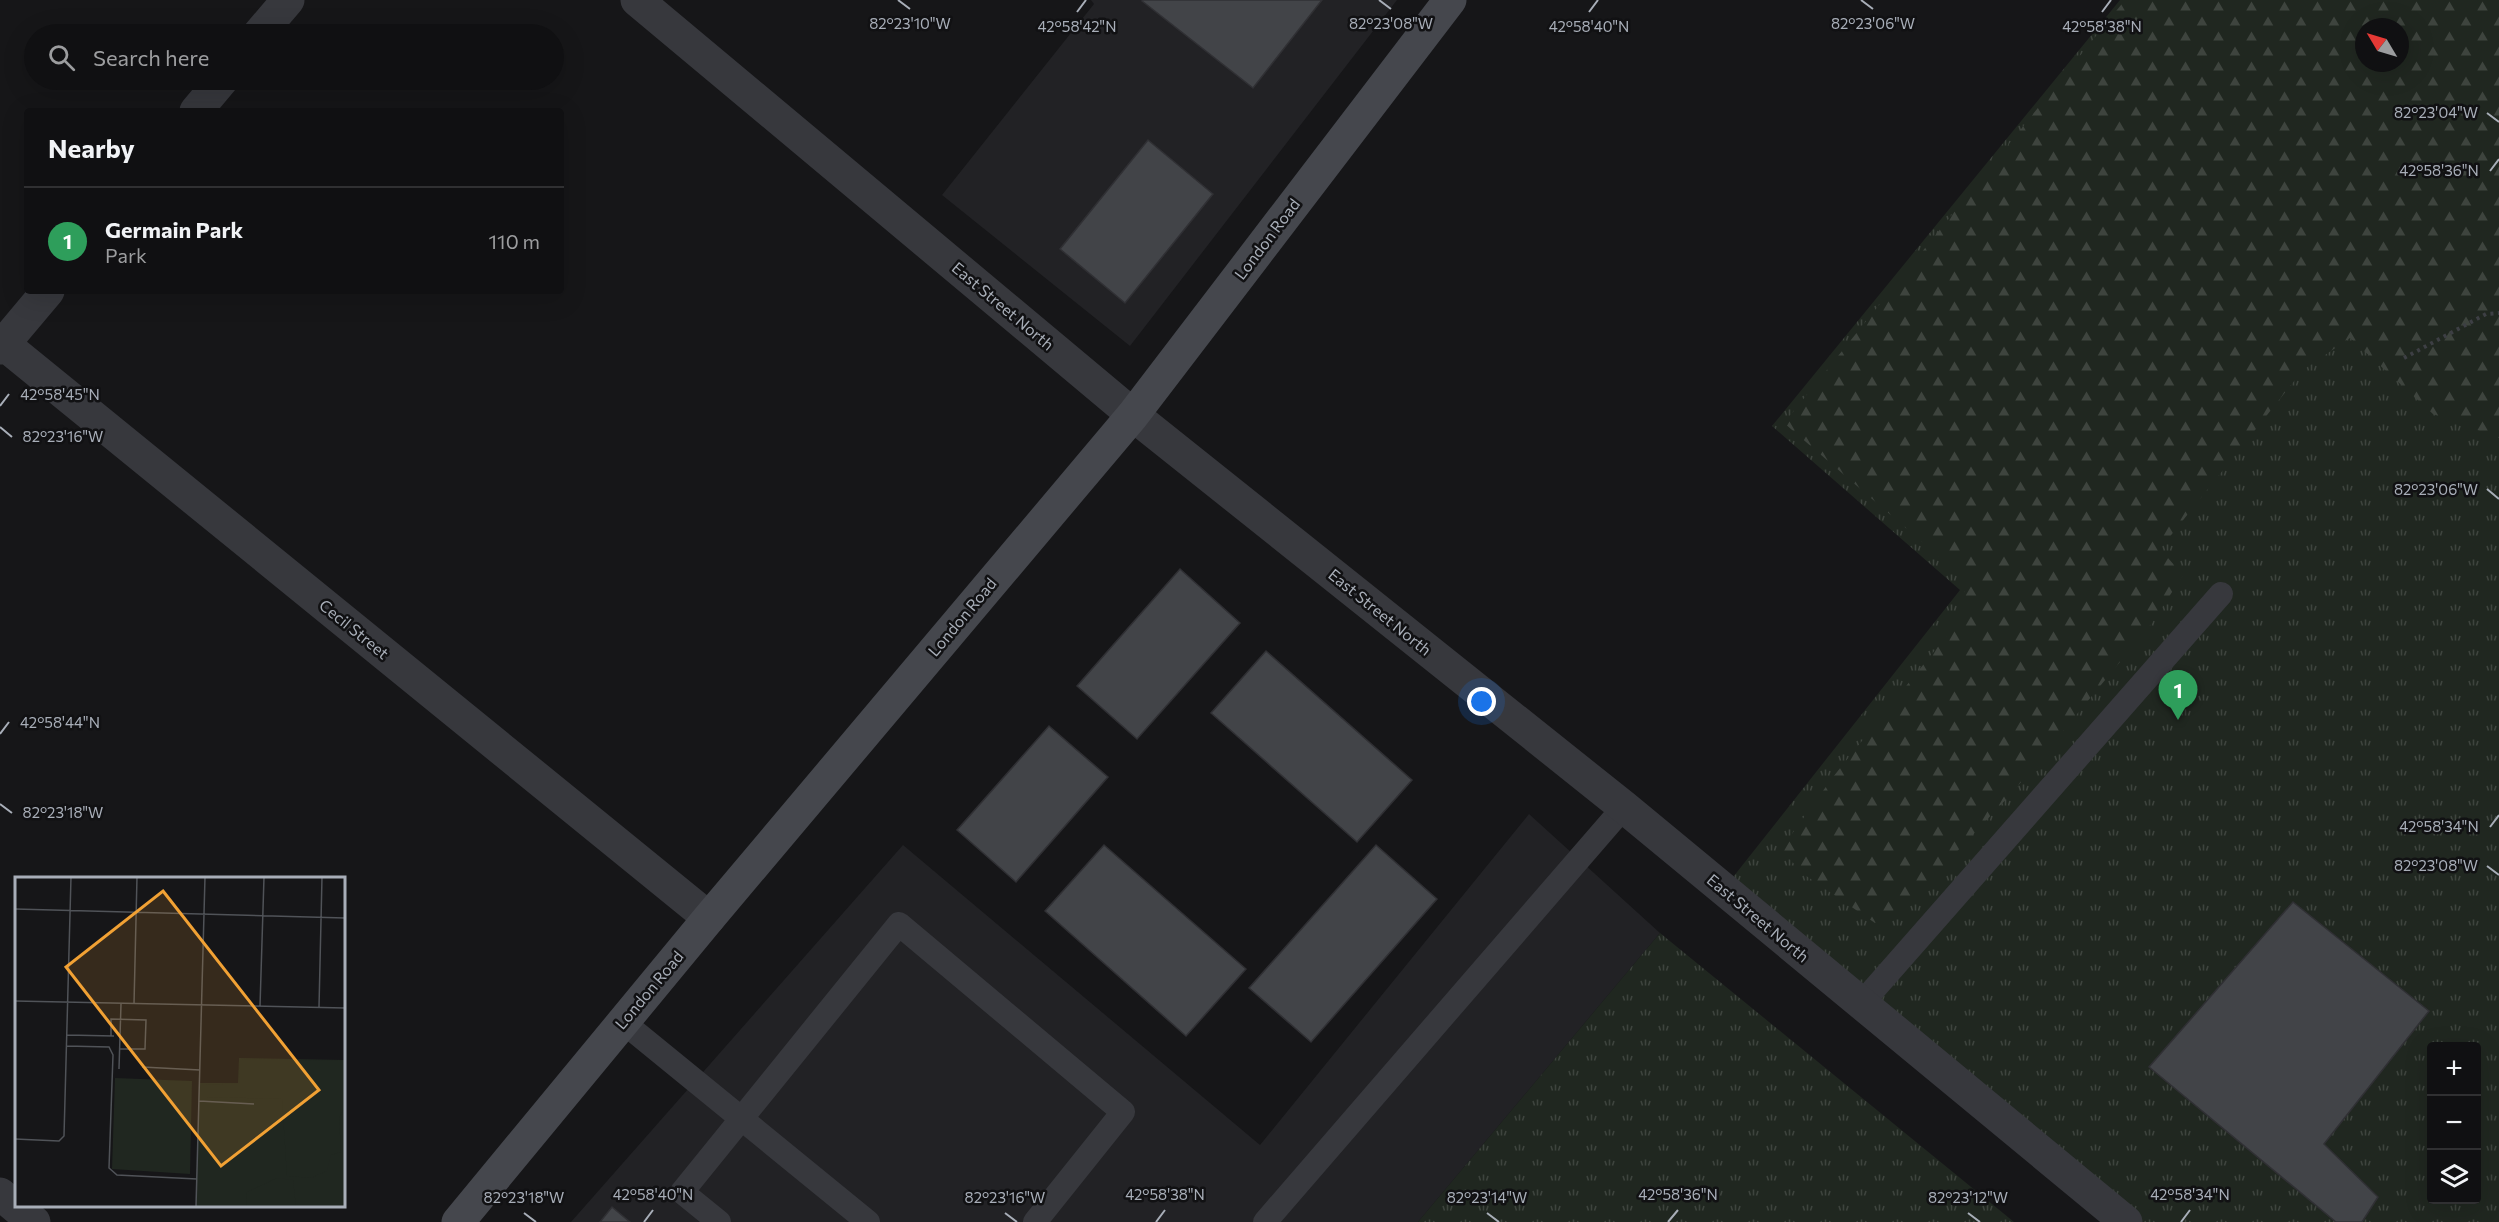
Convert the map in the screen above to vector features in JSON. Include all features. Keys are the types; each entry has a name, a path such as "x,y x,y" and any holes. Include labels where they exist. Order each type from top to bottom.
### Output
{"main road":[{"name":"London Road","path":"458,1222 709,918 1133,415 1450,0"}],"street":[{"path":"268,24 288,0"},
{"name":"East Street North","path":"637,0 1133,415 1624,807 2126,1222"},
{"path":"199,108 214,90"},
{"path":"1,345 45,294"},
{"name":"Cecil Street","path":"1,345 709,918"},
{"path":"0,1194 15,1206"},
{"path":"16,1207 34,1222"}],"lane":[{"path":"1861,1004 2221,594"},
{"path":"1265,1222 1624,807"},
{"path":"719,1222 682,1192 899,924 1123,1112 1035,1222"},
{"path":"623,1022 868,1222"}],"path":[{"path":"2404,358 2486,314 2499,313"}],"shaded area":[{"path":"1091,0 1397,0 1130,346 942,195 1094,4"},
{"path":"1529,814 1660,933 1418,1222 571,1222 903,845 1260,1145"}],"green space":[{"path":"2120,0 2499,0 2499,1222 2126,1222 1722,891 1960,590 1772,426"},
{"path":"2125,0 2499,0 2499,438 2433,414 2350,338 2303,370 2160,549 2183,575 2152,623 2012,793 1915,896 1875,923 1802,873 1781,849 1833,777 1960,619 1966,580 1784,423"},
{"path":"1660,933 2014,1222 1418,1222"}],"building":[{"path":"1143,0 1322,0 1253,88"},
{"path":"1148,140 1213,194 1125,303 1060,249"},
{"path":"1180,569 1240,623 1137,739 1077,686"},
{"path":"1266,651 1412,780 1357,842 1211,713"},
{"path":"1049,726 1108,777 1016,882 957,830"},
{"path":"1104,845 1246,969 1186,1036 1045,911"},
{"path":"1376,845 1437,899 1311,1042 1249,988"},
{"path":"2293,902 2429,1011 2324,1144 2378,1197 2362,1222 2336,1222 2149,1067"},
{"path":"612,1207 630,1222 600,1222"}],"place":[{"name":"Germain Park","path":"2178,720"}]}
